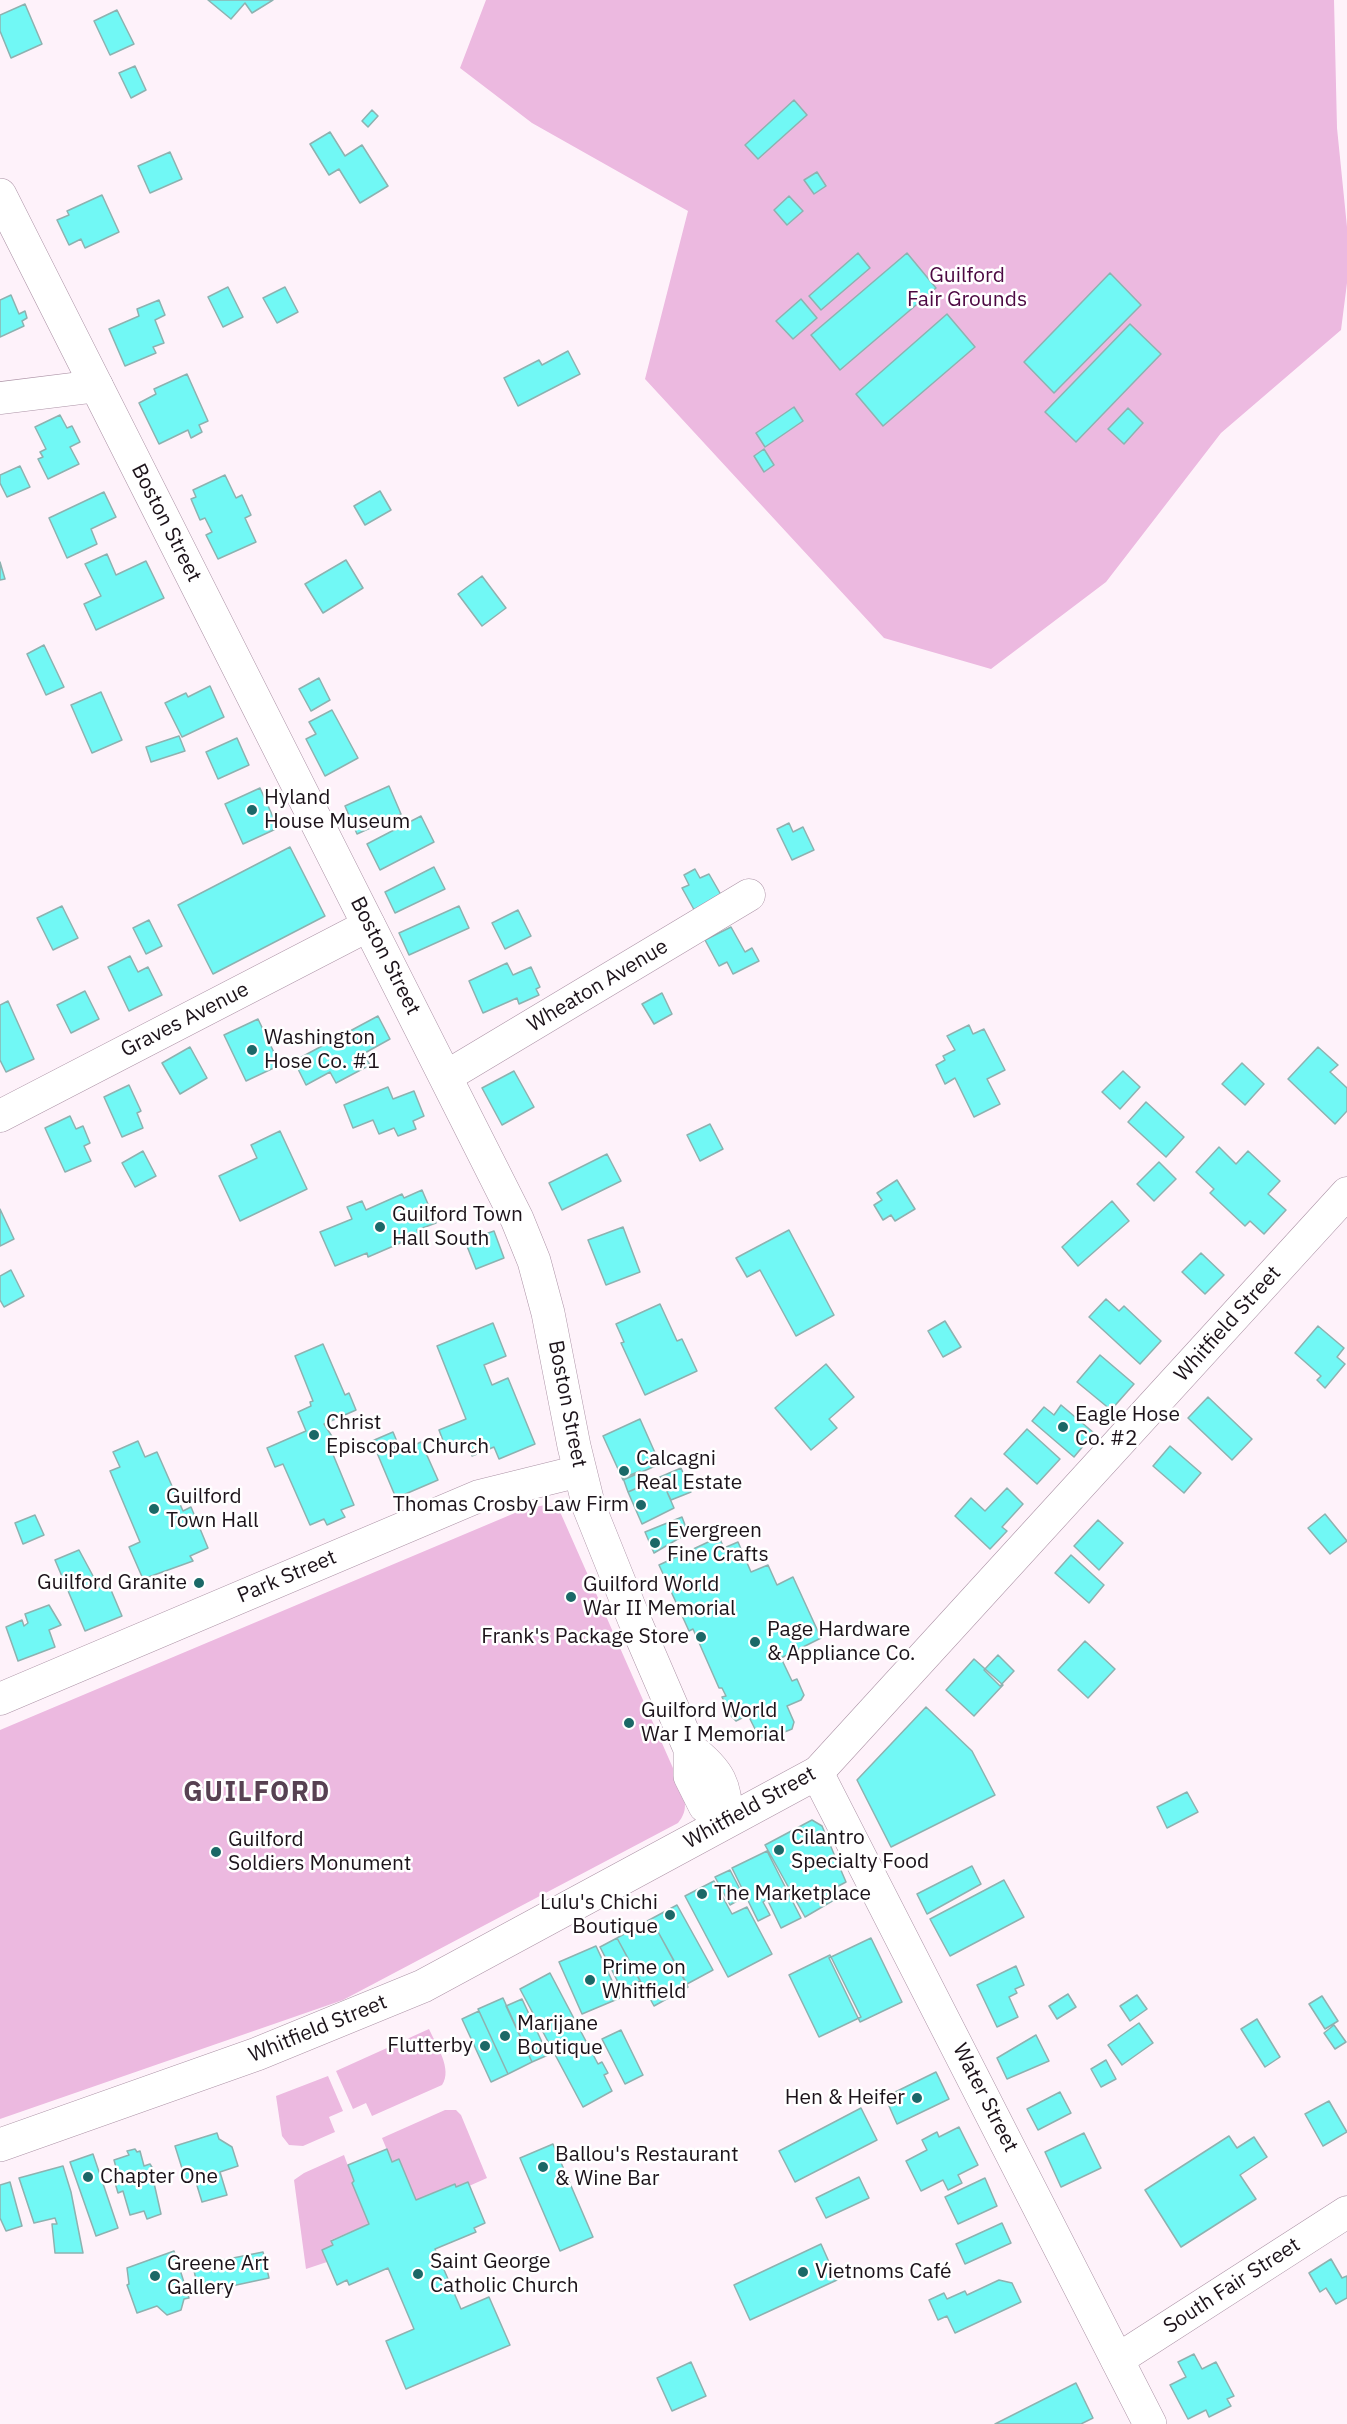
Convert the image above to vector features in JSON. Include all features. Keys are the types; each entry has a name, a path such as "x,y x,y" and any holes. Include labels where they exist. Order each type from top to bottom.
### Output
{"main road":[{"name":"Boston Street","path":"0,195 447,1076 517,1219 534,1261 548,1312 580,1471 590,1507 616,1576 690,1749 712,1766 727,1796 726,1822"},
{"name":"Whitfield Street","path":"0,2145 257,2054 423,1986 817,1773"},
{"name":"Water Street","path":"817,1773 1150,2424"}],"street":[{"path":"0,398 97,386"},
{"name":"Wheaton Avenue","path":"447,1076 749,895"},
{"name":"Graves Avenue","path":"0,1116 369,924"},
{"name":"Whitfield Street","path":"817,1773 1347,1193"},
{"name":"Park Street","path":"0,1699 479,1496 580,1471"},
{"name":"South Fair Street","path":"1117,2360 1347,2212"}],"green space":[{"name":"Guilford Fair Grounds","path":"486,0 1334,0 1337,128 1347,227 1347,283 1341,330 1221,433 1106,582 991,669 884,638 645,379 688,211 532,123 460,68"},
{"path":"545,1505 555,1508 561,1514 680,1784 685,1809 678,1823 343,2000 0,2119 0,1730 522,1510"},
{"path":"429,2029 445,2064 445,2079 442,2085 372,2116 366,2103 353,2109 336,2071"},
{"path":"328,2076 343,2111 329,2117 335,2132 303,2146 289,2145 282,2136 276,2096"},
{"path":"445,2110 456,2110 461,2115 487,2178 469,2186 467,2182 456,2187 454,2184 416,2200 399,2159 392,2162 382,2138"},
{"path":"344,2155 369,2224 331,2240 333,2245 322,2250 327,2262 306,2269 294,2180"}],"building":[{"path":"208,0 273,0 252,13 245,3 231,19"},
{"path":"25,4 42,44 11,58 0,31 0,15"},
{"path":"117,10 134,44 110,55 94,21"},
{"path":"135,66 146,90 131,98 119,73"},
{"path":"794,100 807,115 758,159 745,145"},
{"path":"372,110 378,116 368,127 362,121"},
{"path":"330,132 345,156 362,145 388,186 360,203 339,169 329,175 310,144"},
{"path":"170,152 182,179 150,193 138,166"},
{"path":"817,172 826,186 814,194 804,180"},
{"path":"102,195 119,232 85,248 81,239 69,245 57,220 69,215 67,211"},
{"path":"789,196 803,211 787,225 774,210"},
{"path":"858,253 870,268 821,310 809,296"},
{"path":"907,253 936,288 840,370 811,335"},
{"path":"1110,273 1141,305 1054,393 1024,362"},
{"path":"228,287 243,317 223,327 208,297"},
{"path":"285,287 298,312 277,323 263,298"},
{"path":"11,295 19,314 25,311 27,318 22,321 24,326 0,337 0,300"},
{"path":"801,299 817,318 793,339 776,321"},
{"path":"159,300 165,315 155,320 164,343 153,347 156,353 125,366 109,329 139,316 137,309"},
{"path":"947,314 975,347 883,426 856,394"},
{"path":"1130,324 1161,354 1076,442 1045,412"},
{"path":"568,351 580,374 518,406 504,378 539,360 542,365"},
{"path":"187,374 208,421 199,425 202,432 191,438 188,430 159,444 139,403 156,394 154,389"},
{"path":"794,407 803,421 765,447 756,433"},
{"path":"1128,408 1143,423 1124,444 1108,429"},
{"path":"60,415 67,428 72,426 80,442 70,447 79,464 48,479 38,459 43,457 40,452 46,449 35,427"},
{"path":"764,449 774,465 764,472 754,456"},
{"path":"20,466 30,487 7,497 0,483 0,475"},
{"path":"225,475 236,498 242,495 251,515 245,518 256,542 218,559 206,535 212,532 205,518 200,520 191,499 196,497 193,490"},
{"path":"380,491 391,510 365,525 354,506"},
{"path":"104,492 116,517 91,529 97,544 67,558 49,518"},
{"path":"107,554 116,575 146,561 164,598 96,630 84,604 101,596 85,564"},
{"path":"346,560 363,588 323,613 305,584"},
{"path":"0,562 5,579 0,580"},
{"path":"482,576 506,608 482,626 458,594"},
{"path":"44,645 64,687 46,695 27,654"},
{"path":"319,678 330,700 311,711 299,689"},
{"path":"210,686 224,717 182,737 165,703 186,693 188,697"},
{"path":"101,692 122,740 92,753 71,705"},
{"path":"332,710 358,758 325,776 306,739 316,734 309,722"},
{"path":"179,736 185,751 151,762 146,747"},
{"path":"237,738 249,765 218,779 206,752"},
{"path":"389,786 401,814 357,834 345,806"},
{"path":"260,788 278,828 243,844 225,804"},
{"path":"421,816 434,842 380,870 367,844"},
{"path":"789,823 793,832 803,827 814,850 792,860 777,829"},
{"path":"290,847 325,916 213,974 178,905"},
{"path":"434,867 445,889 395,913 385,892"},
{"path":"695,869 700,878 709,874 724,900 697,915 682,888 689,885 684,875"},
{"path":"62,906 78,938 53,950 37,918"},
{"path":"459,906 469,928 409,955 399,933"},
{"path":"518,910 531,936 505,949 492,923"},
{"path":"149,920 162,946 146,954 133,928"},
{"path":"731,927 745,952 752,948 759,961 733,974 727,962 719,966 705,940"},
{"path":"130,956 138,972 148,967 162,995 129,1011 108,967"},
{"path":"507,963 513,975 531,967 540,987 536,989 539,995 519,1004 517,998 483,1013 469,981"},
{"path":"85,991 99,1019 71,1033 57,1005"},
{"path":"662,993 672,1014 654,1024 642,1004"},
{"path":"8,1001 34,1059 6,1072 0,1060 0,1005"},
{"path":"378,1016 390,1039 363,1054 370,1065 336,1083 330,1072 306,1085 294,1061"},
{"name":"Washington Hose Co. #1","path":"258,1019 280,1065 246,1081 224,1035"},
{"path":"969,1025 973,1034 984,1029 1005,1070 987,1079 1000,1104 974,1117 955,1078 945,1084 936,1065 945,1060 943,1056 955,1050 947,1036"},
{"path":"190,1047 207,1078 180,1094 162,1063"},
{"path":"1318,1047 1338,1065 1330,1072 1347,1088 1347,1111 1335,1124 1288,1079"},
{"path":"1242,1063 1264,1084 1245,1105 1222,1084"},
{"path":"514,1071 534,1107 502,1125 482,1088"},
{"path":"1123,1071 1140,1087 1120,1109 1102,1092"},
{"path":"129,1085 141,1111 137,1113 143,1128 122,1137 104,1097"},
{"path":"388,1087 393,1099 414,1091 424,1116 413,1121 416,1129 398,1136 394,1128 379,1134 373,1120 353,1128 344,1105"},
{"path":"1146,1102 1184,1137 1166,1157 1128,1122"},
{"path":"70,1116 76,1129 83,1126 90,1143 84,1146 91,1161 65,1172 45,1128"},
{"path":"710,1124 723,1149 700,1161 687,1135"},
{"path":"280,1131 307,1189 240,1221 219,1176 257,1158 251,1145"},
{"path":"1219,1147 1236,1164 1248,1151 1280,1181 1268,1194 1286,1210 1264,1234 1250,1221 1245,1226 1210,1193 1214,1189 1196,1172"},
{"path":"143,1151 156,1176 135,1187 122,1163"},
{"path":"607,1154 621,1181 562,1210 549,1183"},
{"path":"1159,1162 1176,1179 1154,1201 1137,1184"},
{"path":"897,1180 915,1209 895,1221 891,1215 883,1220 874,1205 882,1200 877,1193"},
{"name":"Guilford Town Hall South","path":"422,1190 436,1223 417,1230 419,1235 368,1257 367,1253 335,1266 320,1232 352,1219 347,1207 362,1201 366,1210 402,1194 404,1198"},
{"path":"1112,1201 1129,1221 1078,1266 1062,1247"},
{"path":"0,1209 14,1239 0,1246"},
{"path":"623,1227 640,1272 606,1285 588,1240"},
{"path":"789,1230 834,1315 796,1336 760,1270 747,1277 736,1258"},
{"path":"494,1231 504,1258 476,1269 465,1241"},
{"path":"1201,1253 1224,1275 1205,1294 1182,1272"},
{"path":"11,1270 24,1296 4,1307 0,1300 0,1276"},
{"path":"1106,1299 1119,1311 1124,1306 1161,1341 1140,1364 1089,1317"},
{"path":"660,1304 677,1341 682,1339 697,1371 645,1395 621,1343 624,1342 616,1324"},
{"path":"945,1321 961,1347 943,1357 928,1331"},
{"path":"493,1323 506,1356 484,1365 492,1385 508,1378 535,1444 499,1459 494,1447 472,1456 467,1442 447,1451 439,1430 466,1419 437,1346"},
{"path":"1318,1326 1344,1348 1337,1357 1345,1364 1325,1388 1317,1380 1321,1376 1295,1353"},
{"name":"Christ Episcopal Church","path":"323,1344 345,1395 349,1393 356,1410 324,1424 333,1438 327,1440 354,1505 341,1510 345,1517 327,1525 324,1519 310,1525 283,1464 275,1467 267,1448 306,1431 298,1412 311,1406 310,1402 313,1401 295,1356"},
{"path":"1100,1355 1134,1384 1111,1410 1077,1382"},
{"path":"826,1364 854,1397 829,1419 837,1428 811,1450 775,1408"},
{"path":"1208,1397 1252,1439 1232,1460 1188,1418"},
{"name":"Eagle Hose Co. #2","path":"1061,1405 1094,1433 1074,1457 1032,1421 1044,1407 1054,1415"},
{"path":"640,1419 660,1464 623,1480 603,1436"},
{"path":"1027,1429 1060,1459 1037,1484 1004,1454"},
{"path":"393,1432 398,1444 394,1446 397,1453 421,1442 438,1480 396,1498 372,1441"},
{"name":"Guilford Town Hall","path":"138,1441 145,1457 157,1452 183,1511 191,1507 208,1548 190,1556 193,1561 143,1579 129,1547 140,1542 110,1471 120,1467 113,1452"},
{"path":"1170,1446 1201,1473 1184,1493 1153,1466"},
{"path":"681,1468 691,1492 671,1500 660,1477"},
{"path":"640,1471 646,1484 628,1492 623,1478"},
{"path":"661,1478 674,1508 642,1524 628,1492"},
{"path":"1007,1488 1023,1504 1002,1527 1007,1531 990,1549 955,1516 971,1498 985,1511"},
{"path":"1325,1514 1347,1541 1330,1554 1308,1528"},
{"path":"35,1515 44,1535 23,1544 15,1523"},
{"path":"682,1517 688,1533 654,1553 645,1532"},
{"path":"1098,1520 1123,1543 1099,1570 1074,1546"},
{"name":"Page Hardware & Appliance Co.","path":"719,1537 724,1548 738,1542 751,1572 768,1565 777,1585 793,1577 821,1638 781,1658 792,1681 797,1679 804,1695 801,1700 787,1706 794,1722 792,1729 767,1739 759,1737 748,1715 736,1721 730,1715 722,1697 726,1696 722,1688 719,1688 693,1629 689,1631 659,1565"},
{"path":"79,1550 99,1587 108,1583 122,1616 85,1631 55,1560"},
{"path":"1071,1555 1104,1585 1089,1603 1055,1573"},
{"path":"49,1605 61,1625 49,1630 55,1647 18,1661 6,1627 22,1620 24,1626 28,1623 25,1614"},
{"path":"1085,1641 1115,1669 1088,1698 1058,1670"},
{"path":"998,1655 1014,1671 1000,1686 984,1670"},
{"path":"974,1659 1003,1685 974,1716 946,1690"},
{"path":"926,1707 972,1751 995,1795 891,1847 857,1780"},
{"path":"1187,1792 1198,1812 1167,1828 1157,1807"},
{"path":"812,1820 822,1826 846,1882 829,1891 834,1900 805,1917 765,1845"},
{"path":"767,1851 801,1918 781,1928 767,1899 763,1902 770,1915 758,1921 732,1868"},
{"path":"972,1866 981,1884 927,1914 917,1894"},
{"path":"730,1870 744,1897 730,1905 715,1877"},
{"path":"1004,1880 1024,1917 950,1956 930,1919"},
{"path":"714,1881 732,1914 747,1907 772,1954 728,1977 685,1896"},
{"path":"677,1905 713,1970 687,1984 651,1919"},
{"path":"651,1919 688,1987 654,2006 617,1938"},
{"path":"617,1938 640,1981 622,1990 600,1947"},
{"path":"871,1938 902,2002 860,2022 829,1958"},
{"name":"Prime on Whitfield","path":"596,1946 620,1998 582,2014 559,1962"},
{"path":"830,1955 861,2017 819,2037 789,1975"},
{"path":"1016,1966 1024,1985 1015,1989 1017,1993 1009,1997 1018,2017 997,2027 977,1985"},
{"path":"550,1973 598,2064 602,2062 608,2073 604,2075 612,2091 583,2107 520,1989"},
{"path":"1068,1994 1076,2007 1057,2019 1049,2006"},
{"path":"1137,1995 1147,2009 1130,2021 1120,2006"},
{"path":"1322,1996 1338,2021 1325,2029 1309,2004"},
{"name":"Marijane Boutique","path":"503,1998 532,2062 508,2074 478,2009"},
{"path":"522,1999 548,2055 532,2062 506,2006"},
{"name":"Flutterby","path":"479,2011 508,2074 491,2082 462,2019"},
{"path":"1257,2019 1280,2057 1265,2067 1241,2029"},
{"path":"1139,2023 1153,2043 1122,2065 1108,2045"},
{"path":"1334,2025 1346,2042 1335,2049 1324,2033"},
{"path":"621,2030 643,2075 625,2084 602,2039"},
{"path":"1036,2035 1049,2061 1007,2079 997,2058"},
{"path":"1106,2060 1116,2079 1101,2087 1091,2069"},
{"name":"Hen & Heifer","path":"936,2072 949,2099 897,2124 885,2097"},
{"path":"1060,2092 1071,2113 1038,2130 1027,2109"},
{"path":"1329,2101 1347,2132 1323,2146 1305,2114"},
{"path":"861,2108 877,2140 795,2182 779,2151"},
{"path":"959,2127 978,2165 958,2175 962,2183 948,2190 943,2180 921,2191 906,2161 927,2150 922,2140 937,2132 939,2137"},
{"path":"217,2133 219,2139 232,2147 238,2166 220,2172 227,2195 202,2202 195,2179 186,2181 175,2146"},
{"path":"1084,2133 1101,2168 1061,2187 1045,2152"},
{"path":"1229,2136 1237,2148 1254,2137 1267,2157 1240,2175 1256,2199 1181,2247 1145,2190"},
{"path":"553,2144 593,2237 560,2251 520,2158"},
{"path":"135,2149 137,2152 140,2151 144,2166 150,2164 158,2177 154,2183 161,2214 147,2219 144,2211 130,2215 123,2191 118,2193 113,2176 118,2175 114,2160 129,2155 127,2151"},
{"name":"Saint George Catholic Church","path":"387,2149 392,2162 399,2159 416,2200 455,2184 456,2187 468,2182 485,2223 474,2228 476,2232 435,2249 461,2309 489,2297 510,2345 406,2389 386,2341 414,2329 388,2268 349,2285 347,2280 337,2285 322,2250 333,2245 331,2241 369,2224 352,2183 354,2181 348,2165"},
{"path":"93,2154 118,2228 96,2236 70,2162"},
{"path":"63,2166 71,2192 83,2253 55,2253 52,2224 57,2224 55,2218 34,2223 19,2178"},
{"path":"859,2177 869,2198 826,2218 816,2198"},
{"path":"985,2178 997,2206 958,2224 945,2197"},
{"path":"10,2182 22,2226 6,2231 0,2218 0,2185"},
{"path":"1002,2223 1011,2243 965,2264 956,2244"},
{"path":"821,2244 837,2280 750,2320 734,2285"},
{"name":"Greene Art Gallery","path":"174,2251 189,2298 184,2299 181,2310 167,2315 157,2306 137,2313 127,2285 129,2284 127,2268"},
{"path":"263,2252 269,2278 199,2293 193,2266"},
{"path":"1331,2259 1342,2278 1347,2276 1347,2298 1336,2304 1326,2288 1320,2292 1309,2273"},
{"path":"999,2280 1012,2283 1021,2302 955,2333 947,2316 938,2320 929,2300 944,2293 947,2299 965,2291 967,2295"},
{"path":"1194,2354 1202,2369 1216,2362 1234,2396 1227,2399 1231,2406 1209,2417 1206,2410 1188,2419 1170,2385 1186,2377 1178,2362"},
{"path":"691,2362 706,2396 672,2411 657,2378"},
{"path":"1076,2383 1093,2418 1081,2424 995,2424"}],"place":[{"name":"Hyland House Museum","path":"252,810"},
{"name":"Washington Hose Co. #1","path":"252,1050"},
{"name":"Guilford Town Hall South","path":"380,1227"},
{"name":"Eagle Hose Co. #2","path":"1063,1427"},
{"name":"Christ Episcopal Church","path":"314,1435"},
{"name":"Calcagni Real Estate","path":"624,1471"},
{"name":"Thomas Crosby Law Firm","path":"641,1505"},
{"name":"Guilford Town Hall","path":"154,1509"},
{"name":"Evergreen Fine Crafts","path":"655,1543"},
{"name":"Guilford Granite","path":"199,1583"},
{"name":"Guilford World War II Memorial","path":"571,1597"},
{"name":"Frank's Package Store","path":"701,1637"},
{"name":"Page Hardware & Appliance Co.","path":"755,1642"},
{"name":"Guilford World War I Memorial","path":"629,1723"},
{"name":"Cilantro Specialty Food","path":"779,1850"},
{"name":"Guilford Soldiers Monument","path":"216,1852"},
{"name":"The Marketplace","path":"702,1894"},
{"name":"Lulu's Chichi Boutique","path":"670,1915"},
{"name":"Prime on Whitfield","path":"590,1980"},
{"name":"Marijane Boutique","path":"505,2036"},
{"name":"Flutterby","path":"485,2046"},
{"name":"Hen & Heifer","path":"917,2098"},
{"name":"Ballou's Restaurant & Wine Bar","path":"543,2167"},
{"name":"Chapter One","path":"88,2177"},
{"name":"Vietnoms Café","path":"803,2272"},
{"name":"Saint George Catholic Church","path":"418,2274"},
{"name":"Greene Art Gallery","path":"155,2276"}],"district":[{"name":"GUILFORD","path":"257,1793"}]}
